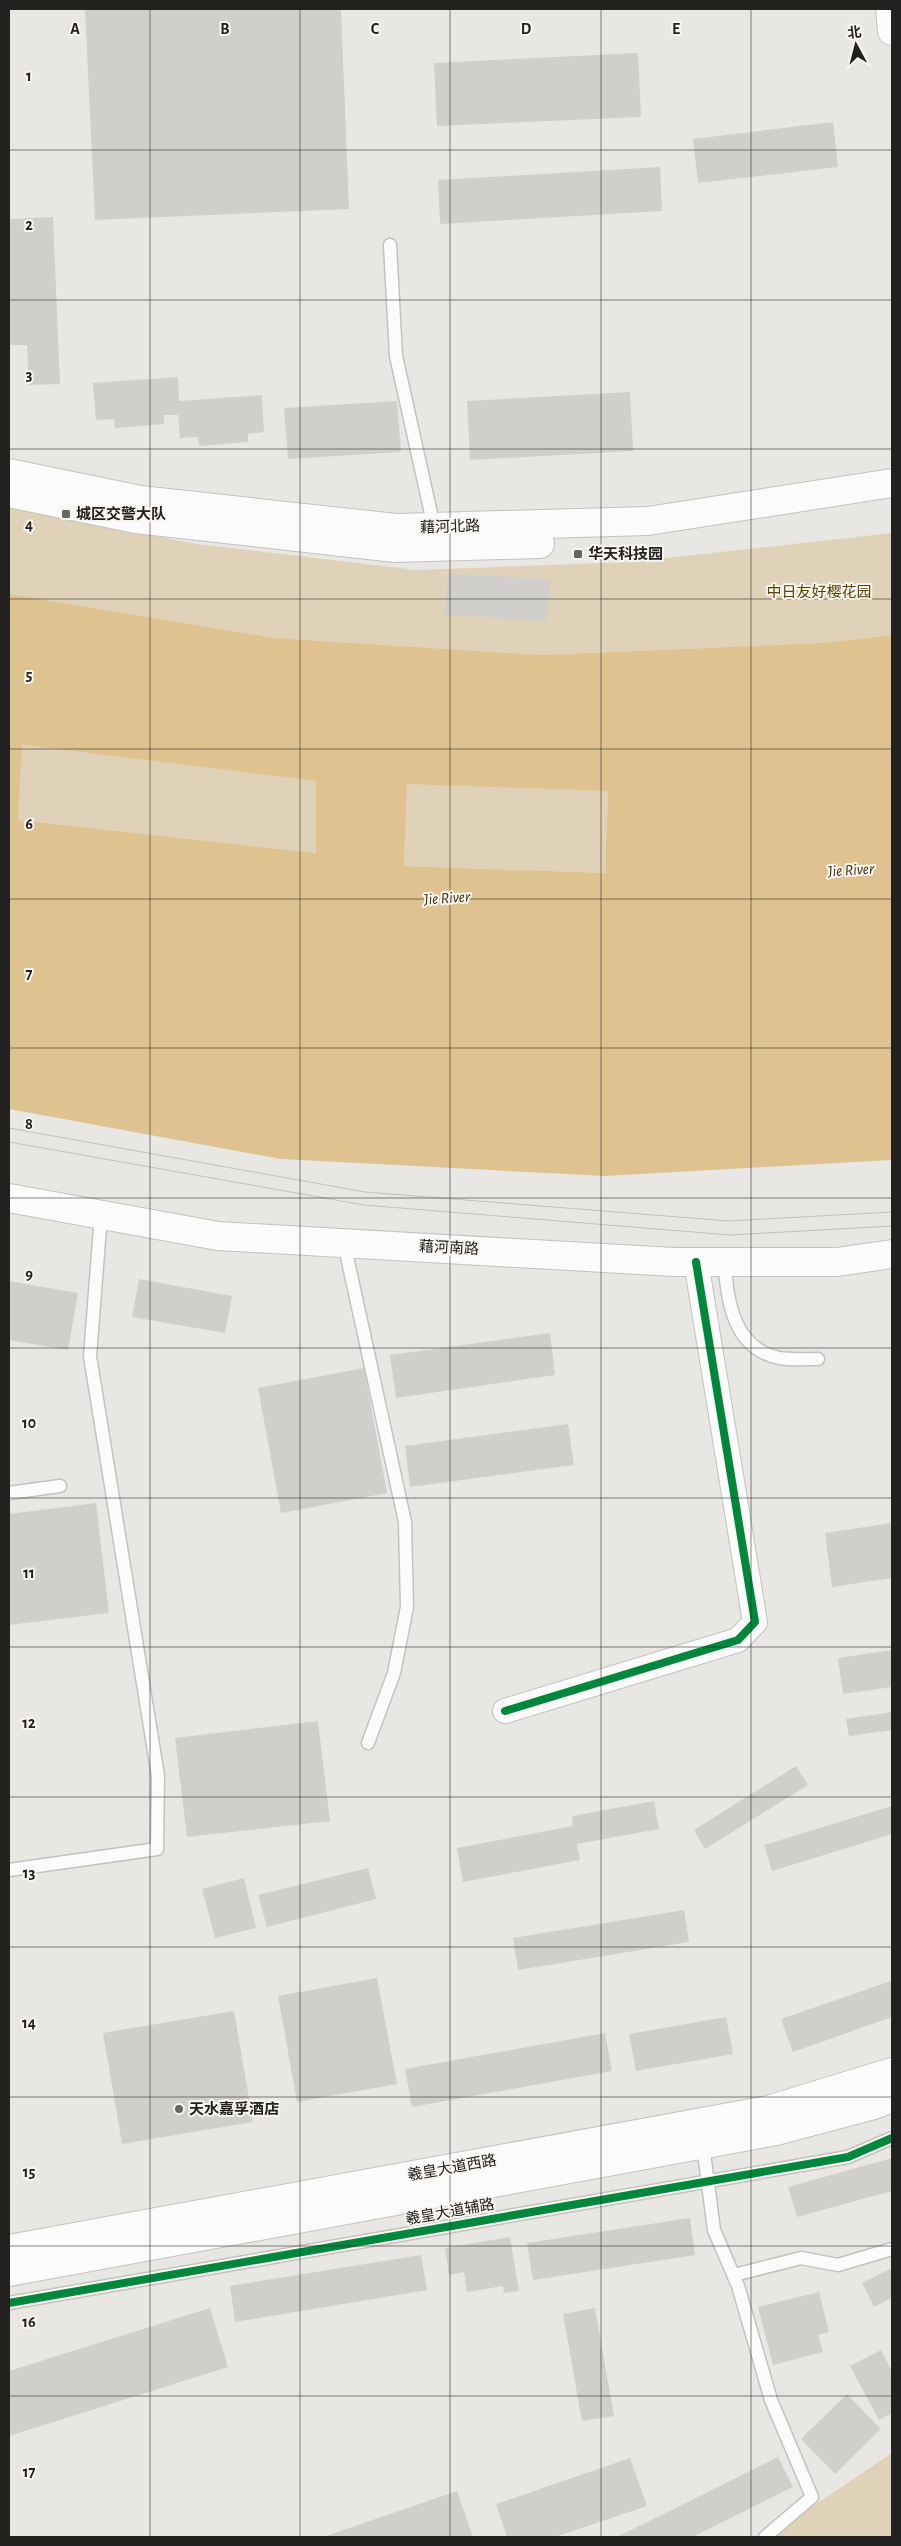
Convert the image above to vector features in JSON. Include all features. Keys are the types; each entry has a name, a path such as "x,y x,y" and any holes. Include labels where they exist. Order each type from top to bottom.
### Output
{"main road":[{"path":"890,9 892,31"},
{"name":"藉河北路","path":"9,473 140,500 396,528 648,522 892,483"},
{"name":"藉河北路","path":"9,493 136,519 395,548 649,541 892,502"},
{"name":"藉河南路","path":"9,1198 218,1236 696,1262 837,1262 892,1254"},
{"name":"羲皇大道西路","path":"9,2249 768,2110 892,2072"},
{"name":"羲皇大道西路","path":"9,2272 776,2131 874,2105 892,2098"}],"street":[{"path":"505,1711 738,1640 755,1622 696,1262"}],"lane":[{"path":"390,244 396,356 434,527"},
{"path":"9,1870 156,1849 158,1776 90,1356 101,1215"},
{"path":"344,1243 404,1522 407,1607 394,1673 368,1743"},
{"path":"724,1262 729,1304 733,1319 752,1343 760,1350 779,1358 818,1359"},
{"path":"9,1493 60,1486"},
{"name":"羲皇大道辅路","path":"9,2303 848,2157 892,2138"},
{"path":"703,2145 714,2230 734,2275 771,2400 812,2497 764,2537"},
{"path":"734,2275 801,2258 838,2264 892,2250"}],"green space":[{"name":"中日友好樱花园","path":"9,507 196,544 417,570 630,562 892,533 892,635 820,643 542,655 276,638 9,594"},
{"path":"21,745 317,781 316,853 18,820"},
{"path":"407,783 608,791 605,873 404,866"},
{"path":"892,2453 892,2537 767,2537"}],"water":[{"name":"Jie River","path":"9,594 276,638 542,655 820,643 892,635 892,1160 604,1176 281,1159 9,1109","holes":["22,745 316,781 316,853 18,820","407,784 608,791 605,873 404,866"]}],"building":[{"path":"85,9 341,9 349,209 95,220"},
{"path":"638,53 641,117 437,126 434,63"},
{"path":"833,122 838,167 698,183 693,139"},
{"path":"660,167 662,211 440,224 438,180"},
{"path":"53,217 60,384 29,385 27,345 9,345 9,219"},
{"path":"178,377 179,401 262,395 264,432 248,434 248,442 199,446 198,437 180,438 178,415 164,415 164,424 115,428 114,419 96,420 93,383"},
{"path":"630,392 633,451 470,460 467,401"},
{"path":"397,401 401,452 288,459 284,408"},
{"path":"448,573 550,579 547,621 445,615"},
{"path":"139,1279 232,1296 225,1333 132,1317"},
{"path":"9,1281 78,1293 68,1350 9,1340"},
{"path":"550,1333 555,1375 396,1398 390,1355"},
{"path":"364,1368 387,1493 281,1513 258,1388"},
{"path":"568,1424 574,1465 410,1487 405,1446"},
{"path":"96,1503 109,1613 9,1625 9,1514"},
{"path":"892,1523 892,1578 832,1587 825,1533"},
{"path":"892,1650 892,1687 843,1694 838,1658"},
{"path":"892,1712 892,1730 849,1736 846,1719"},
{"path":"318,1721 330,1821 187,1837 175,1738"},
{"path":"796,1766 808,1785 705,1849 694,1830"},
{"path":"654,1801 659,1829 577,1844 580,1860 463,1882 457,1848 573,1826 572,1816"},
{"path":"892,1806 892,1834 772,1871 764,1845"},
{"path":"368,1868 376,1899 267,1927 258,1895"},
{"path":"244,1878 256,1928 215,1938 202,1889"},
{"path":"684,1910 689,1942 518,1970 513,1938"},
{"path":"377,1978 397,2084 297,2102 278,1996"},
{"path":"891,1981 892,2017 793,2052 781,2019"},
{"path":"234,2011 253,2122 122,2144 103,2033"},
{"path":"726,2017 733,2054 636,2071 629,2034"},
{"path":"605,2033 612,2071 412,2107 405,2069"},
{"path":"892,2158 892,2191 797,2217 788,2187"},
{"path":"690,2218 695,2255 533,2280 527,2243"},
{"path":"510,2237 519,2291 504,2293 503,2286 467,2292 464,2272 449,2275 445,2248"},
{"path":"421,2255 427,2290 235,2322 230,2286"},
{"path":"892,2268 892,2298 874,2307 862,2283"},
{"path":"819,2292 829,2332 818,2335 823,2352 773,2365 758,2307"},
{"path":"210,2308 228,2367 9,2436 9,2371"},
{"path":"595,2308 614,2416 582,2421 563,2314"},
{"path":"881,2350 892,2372 892,2413 879,2420 850,2366"},
{"path":"847,2394 881,2429 835,2474 801,2439"},
{"path":"778,2457 793,2487 693,2537 617,2537"},
{"path":"630,2458 647,2506 555,2537 507,2537 496,2504"},
{"path":"457,2491 473,2537 323,2537"}],"tram line":[{"path":"9,1128 365,1192 729,1221 892,1212"},
{"path":"9,1142 364,1205 730,1235 892,1226"}],"cycle path":[{"path":"505,1711 738,1640 755,1622 696,1262"},
{"path":"9,2303 848,2157 892,2138"}],"place":[{"name":"城区交警大队","path":"66,514"},
{"name":"华天科技园","path":"578,554"},
{"name":"天水嘉孚酒店","path":"179,2109"}]}
